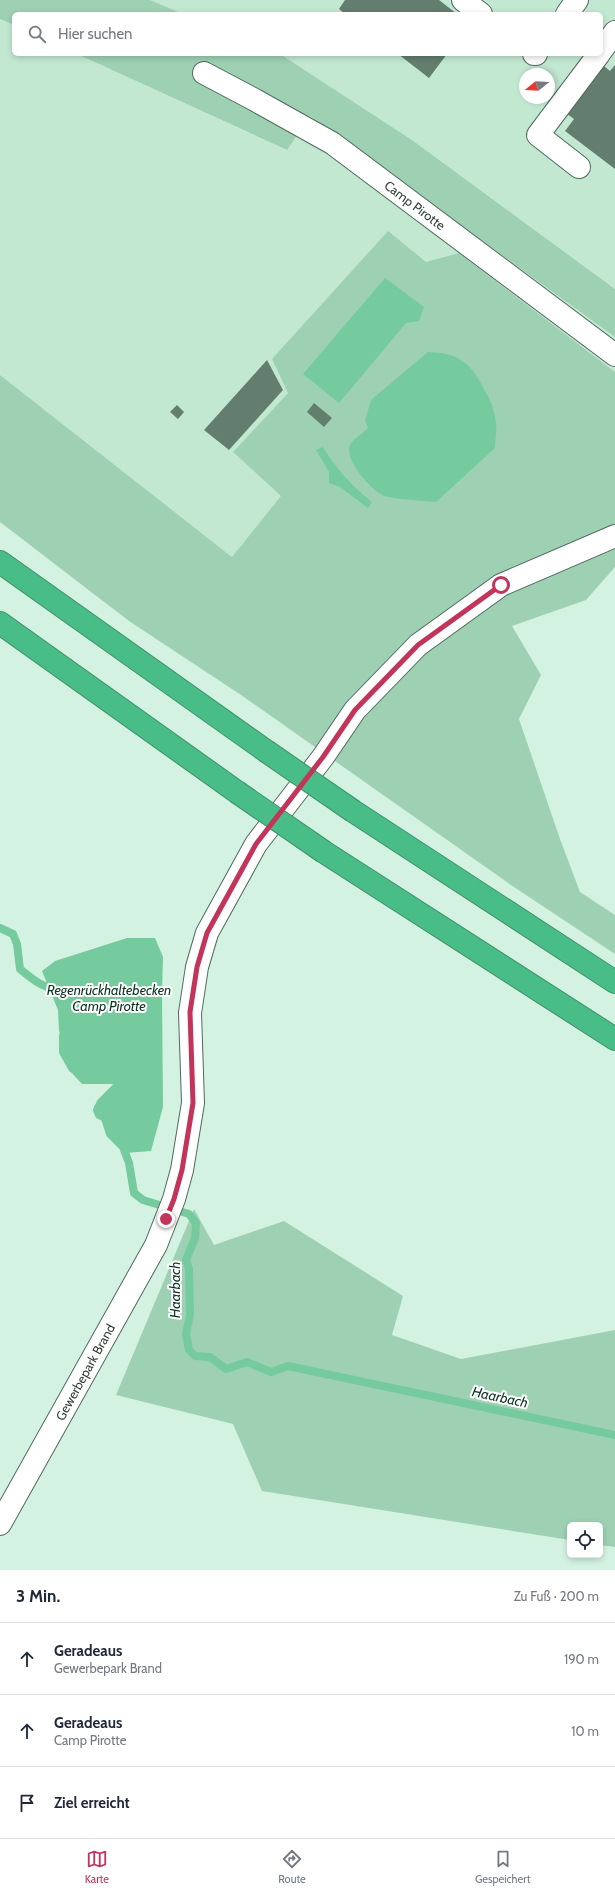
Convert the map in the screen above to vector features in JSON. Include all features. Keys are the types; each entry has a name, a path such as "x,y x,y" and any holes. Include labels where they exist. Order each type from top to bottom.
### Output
{"highway":[{"path":"0,562 353,811 615,982"},
{"path":"0,623 237,792 324,852 615,1039"}],"street":[{"path":"463,0 478,12"},
{"path":"568,12 577,0"},
{"path":"603,48 615,32"},
{"path":"579,167 538,135 597,56"},
{"name":"Camp Pirotte","path":"204,73 332,143 615,355"},
{"name":"Gewerbepark Brand","path":"0,1524 156,1245 174,1199 182,1170 193,1103 190,1012 197,967 207,933 256,844 323,757 355,710 418,645 501,585 615,536"}],"shaded area":[{"path":"0,0 150,0 178,12 12,12 12,24 0,19"},
{"path":"150,0 615,0 615,289 412,140 283,56 603,56 603,12 178,12"},
{"path":"0,19 12,24 12,56 81,56 286,150 310,116 615,337 615,372 459,253 288,393 233,452 282,496 232,557 0,375"},
{"path":"81,56 283,56 412,140 615,289 615,337 310,116 287,150"},
{"path":"388,231 426,262 459,253 615,372 615,567 586,600 512,626 541,675 519,719 560,839 580,892 615,915 615,954 511,885 244,697 129,621 0,522 0,375 232,557 281,496 233,452 288,393 272,359"},
{"path":"194,1209 214,1245 284,1221 403,1296 392,1335 461,1359 615,1330 615,1547 603,1545 603,1522 567,1522 567,1540 262,1491 233,1424 116,1395"}],"water":[{"path":"385,278 424,307 419,321 406,323 339,403 303,374"},
{"path":"428,352 456,357 463,361 475,373 494,411 496,426 495,448 436,502 384,496 372,488 360,474 351,458 349,451 350,445 368,428 365,421 371,400"},
{"path":"323,447 345,477 372,502 368,508 340,487 329,483 329,472 316,450"},
{"name":"Regenrückhaltebecken Camp Pirotte","path":"127,938 155,938 163,957 163,1107 151,1151 125,1153 94,1106 116,1089 113,1084 82,1084 69,1070 59,1030 58,1010 42,971 55,961"}],"building":[{"path":"345,0 439,0 454,12 343,12 339,9"},
{"path":"401,56 446,56 429,78"},
{"path":"600,63 610,71 615,65 615,169 565,131 574,119 563,111"},
{"path":"267,360 283,390 229,450 204,430"},
{"path":"314,403 332,418 324,427 307,412"},
{"path":"177,405 184,412 178,419 170,412"}],"waterway":[{"name":"Haarbach","path":"0,928 13,934 17,944 20,969 43,985 59,988"},
{"name":"Haarbach","path":"63,1036 63,1052 72,1068"},
{"name":"Haarbach","path":"123,1080 101,1102 97,1110 99,1115 105,1118 110,1134 123,1147 129,1163 134,1193 143,1200 189,1214 196,1223 195,1238 186,1260 189,1269 190,1315 186,1334 189,1350 195,1356 210,1357 226,1369 247,1362 271,1372 288,1366 615,1435"}],"route":[{"path":"166,1219 174,1199 182,1170 193,1103 190,1012 197,967 207,933 256,844 323,757 355,710 418,645 501,585"}]}
